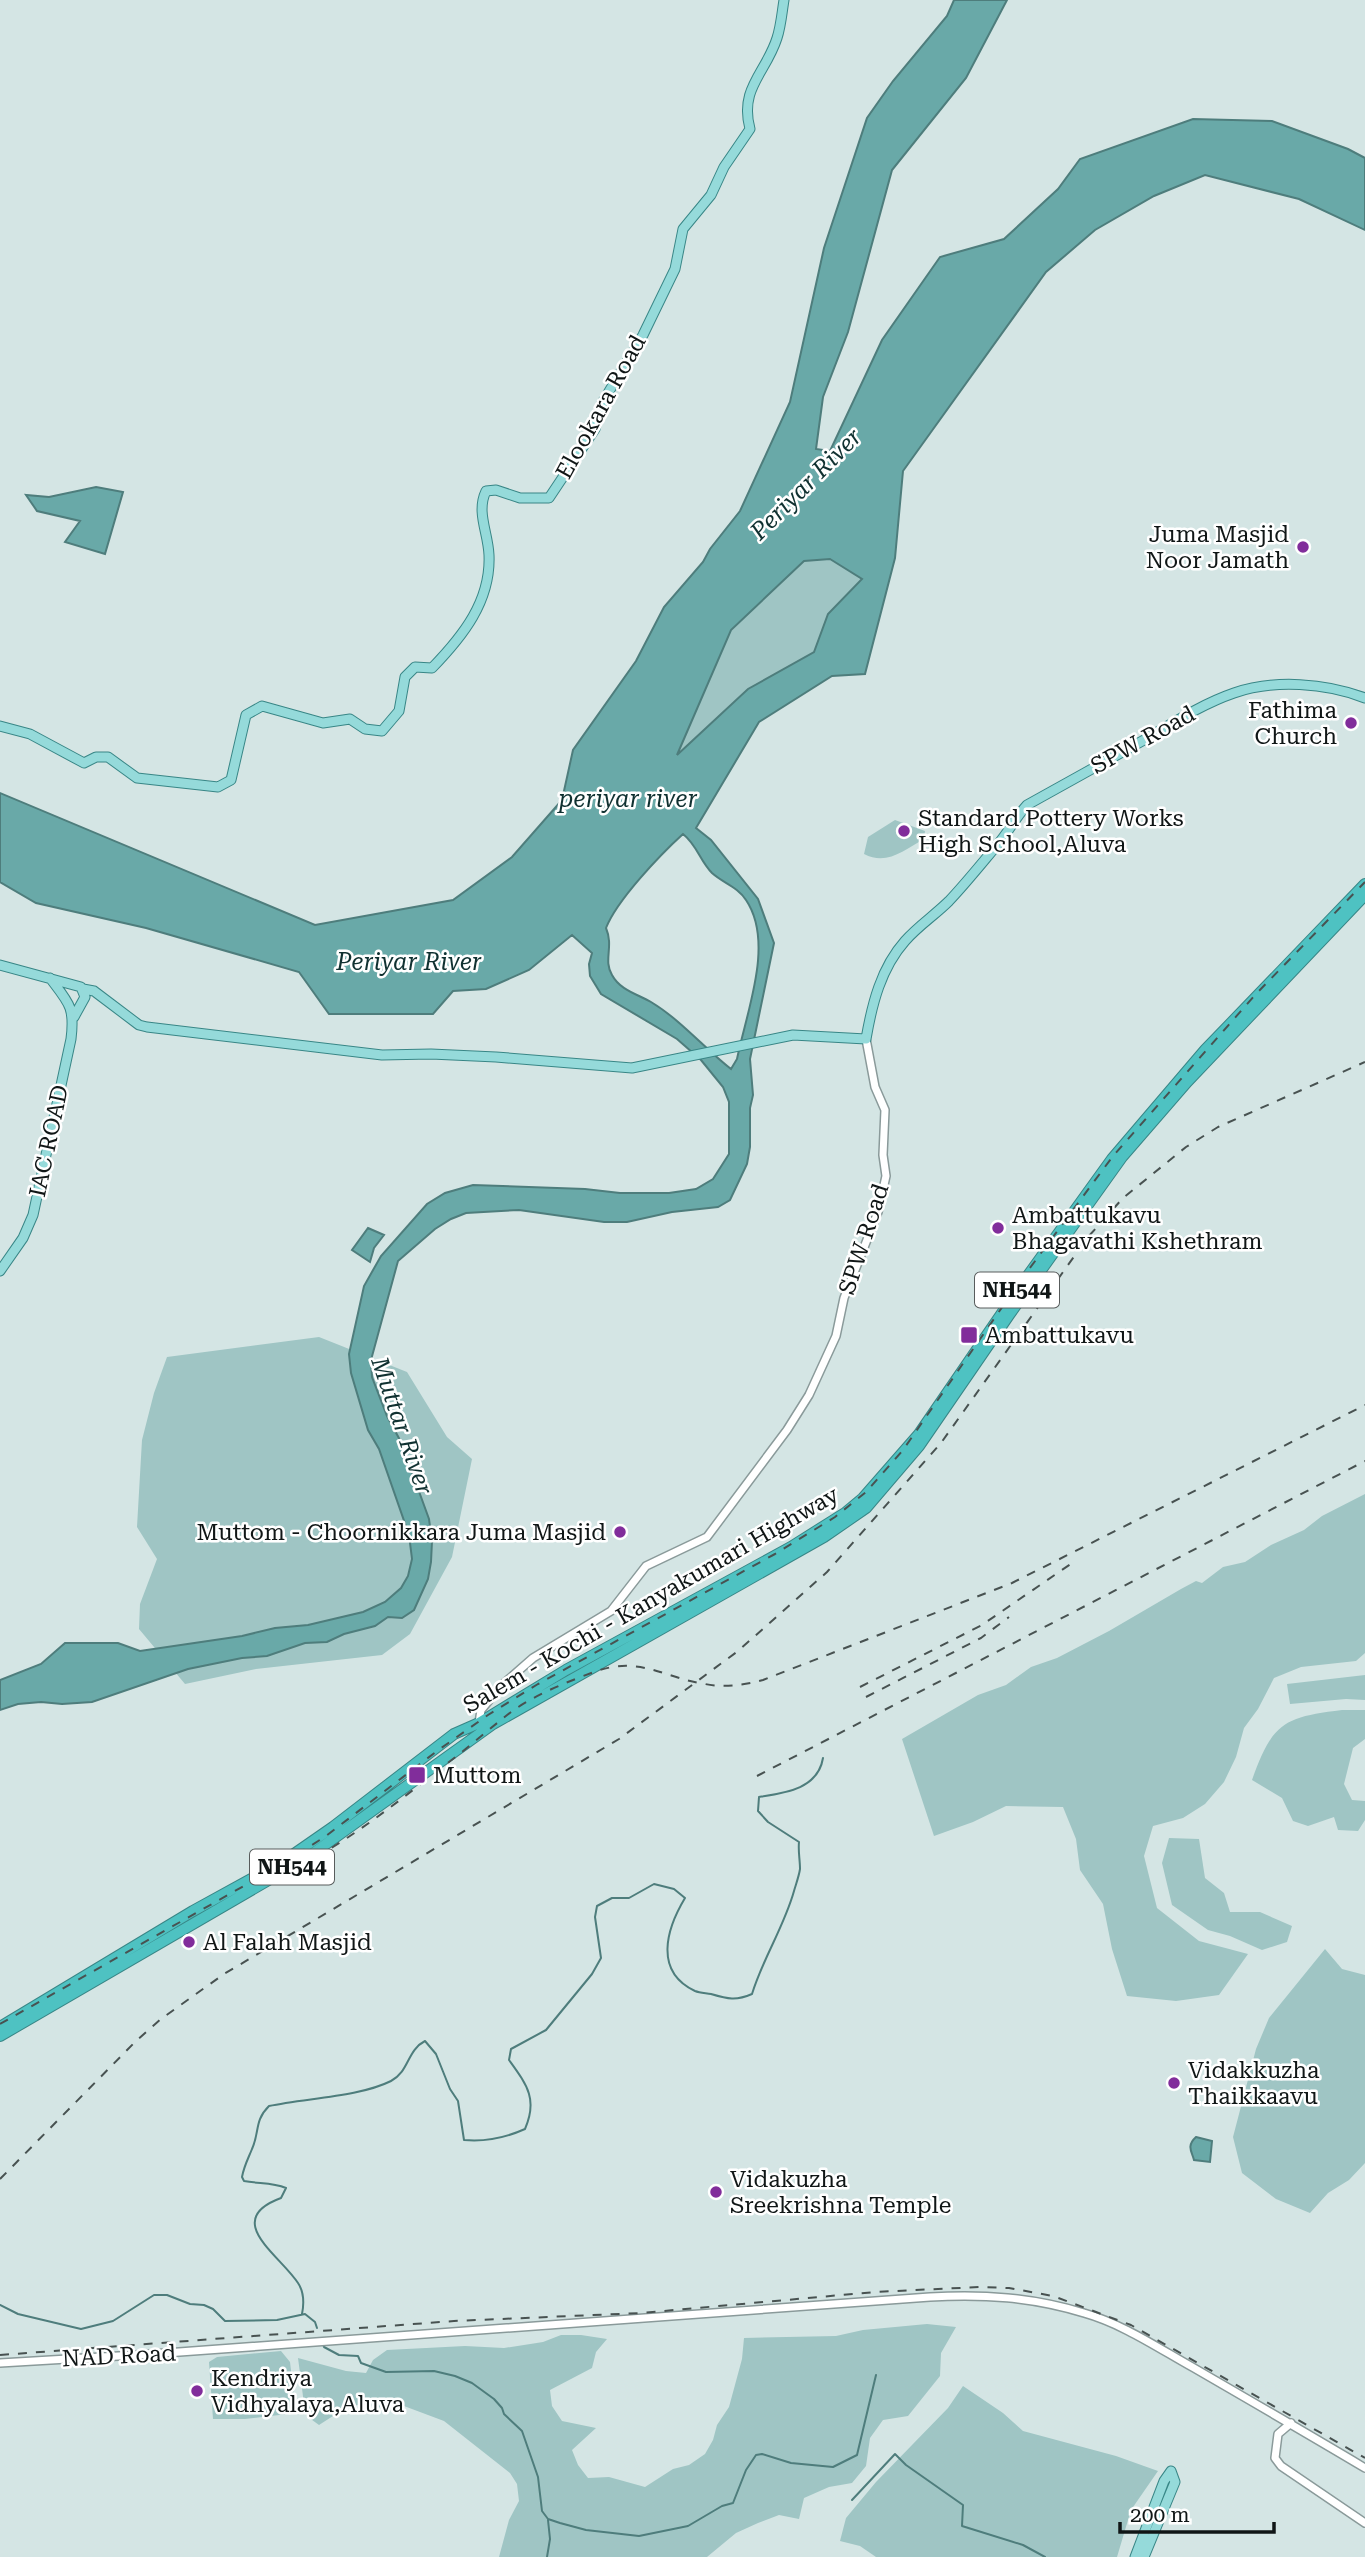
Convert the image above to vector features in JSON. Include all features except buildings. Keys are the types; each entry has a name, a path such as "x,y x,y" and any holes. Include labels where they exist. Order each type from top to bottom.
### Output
{"highway":[{"name":"Salem - Kochi - Kanyakumari Highway","path":"0,2026 182,1917 284,1861 333,1828 454,1734 479,1723 543,1683 791,1547 845,1513 863,1498 919,1434 1112,1159 1205,1050 1365,884"},
{"name":"Salem - Kochi - Kanyakumari Highway","path":"0,2036 308,1857 493,1724 814,1543 866,1508 919,1446 1122,1157 1187,1082 1365,895"},
{"path":"182,1917 187,1928"}],"main road":[{"name":"Elookara Road","path":"0,726 30,734 84,763 96,757 108,757 137,778 218,787 231,780 246,715 262,706 323,723 349,719 365,729 382,731 399,711 405,677 415,667 432,668 456,643 479,609 489,555 480,503 486,491 496,490 520,498 549,498 595,429 602,403 643,335 676,269 683,229 711,195 724,167 750,129 746,113 750,92 777,39 785,0"},
{"name":"SPW Road","path":"866,1039 871,1009 891,959 906,940 947,902 1000,842 1027,805 1184,716 1234,692 1266,686 1301,685 1350,692 1365,698"},
{"path":"0,965 94,991 139,1025 147,1027 382,1055 496,1057 632,1068 793,1035 866,1039"},
{"path":"50,978 67,1000 74,1017"},
{"path":"67,1000 66,991 73,985"},
{"path":"67,1000 80,1004 85,997 83,989"},
{"name":"IAC ROAD","path":"0,1271 23,1238 33,1215 74,1017 80,1004"},
{"path":"1135,2557 1164,2481 1171,2471 1175,2482 1144,2557"}],"street":[{"name":"SPW Road","path":"479,1723 479,1713 491,1696 533,1658 611,1611 646,1566 707,1537 787,1430 808,1395 836,1336 844,1298 878,1212 886,1176 883,1155 885,1110 875,1087 866,1039"},
{"name":"NAD Road","path":"0,2363 930,2297 1000,2296 1086,2313 1122,2328 1365,2468"},
{"path":"1291,2423 1278,2434 1275,2458 1281,2466 1365,2523"}],"shaded area":[{"path":"830,559 863,578 828,614 814,652 748,689 675,757 731,630 804,561"},
{"path":"895,820 925,831 924,839 888,857 864,854 868,837"},
{"path":"319,1337 407,1372 447,1437 472,1459 452,1557 410,1634 382,1655 256,1669 185,1684 139,1629 140,1604 157,1559 137,1527 142,1440 167,1357"},
{"path":"1365,1494 1365,1653 1356,1661 1301,1667 1274,1678 1258,1709 1244,1728 1236,1757 1224,1782 1205,1804 1183,1818 1153,1826 1144,1856 1157,1908 1199,1941 1248,1954 1219,1995 1176,2001 1127,1996 1112,1949 1103,1904 1080,1870 1076,1839 1063,1807 1006,1806 934,1836 902,1739 978,1695 1006,1685 1031,1667 1057,1658 1109,1631 1196,1581 1202,1583 1223,1567 1245,1562"},
{"path":"1365,1675 1365,1700 1290,1704 1287,1684"},
{"path":"1342,1710 1365,1710 1365,1739 1353,1748 1344,1784 1352,1800 1365,1801 1365,1820 1358,1831 1338,1830 1334,1817 1308,1826 1293,1821 1282,1798 1252,1780 1266,1746 1283,1726 1306,1716"},
{"path":"1169,1838 1199,1839 1205,1878 1224,1893 1230,1912 1260,1912 1292,1926 1287,1942 1262,1950 1208,1930 1172,1905 1162,1863"},
{"path":"1325,1949 1342,1969 1365,1975 1365,2163 1349,2180 1328,2193 1310,2213 1276,2199 1242,2173 1233,2137 1256,2049 1269,2018"},
{"path":"927,2324 956,2327 941,2353 940,2376 908,2416 883,2420 870,2438 866,2466 852,2483 829,2487 804,2498 799,2519 779,2515 758,2523 736,2533 707,2557 499,2557 509,2520 519,2501 517,2484 510,2473 444,2421 404,2406 374,2407 363,2404 347,2407 319,2425 308,2417 298,2358 346,2371 366,2373 373,2360 387,2350 465,2346 504,2348 543,2342 561,2335 607,2339 596,2352 592,2368 550,2390 552,2406 562,2421 596,2428 572,2450 578,2465 588,2478 609,2477 645,2487 673,2469 689,2465 705,2454 717,2425 729,2407 742,2359 744,2338 836,2336 863,2330"},
{"path":"281,2351 290,2362 296,2413 245,2419 213,2419 209,2362 217,2357"},
{"path":"963,2386 1003,2413 1023,2431 1116,2456 1158,2471 1131,2510 1117,2557 876,2557 860,2546 840,2541 846,2518 876,2482 948,2408"}],"water":[{"path":"954,0 1007,0 966,78 892,170 848,332 823,397 816,449 830,451 882,340 940,257 1004,239 1058,189 1080,159 1193,119 1272,121 1365,158 1365,230 1299,199 1205,175 1154,196 1095,230 1046,272 903,471 895,558 865,674 832,676 759,722 696,828 711,840 758,899 774,943 750,1059 753,1095 750,1108 750,1147 747,1164 730,1200 718,1207 672,1212 627,1222 604,1222 519,1210 466,1213 435,1229 398,1261 371,1360 372,1377 387,1416 401,1442 429,1519 431,1562 428,1579 414,1610 402,1618 388,1617 375,1626 344,1634 327,1642 305,1643 267,1656 188,1669 92,1702 18,1704 0,1710 0,1680 41,1664 65,1643 118,1643 140,1651 308,1625 363,1612 385,1602 401,1588 408,1576 412,1559 409,1535 379,1449 368,1430 351,1373 349,1354 364,1286 381,1256 427,1204 445,1193 473,1185 620,1193 669,1193 696,1189 713,1179 729,1154 729,1102 723,1087 701,1060 677,1039 601,994 590,976 592,953 572,935 529,970 486,989 453,991 433,1014 329,1014 299,972 146,928 36,903 0,882 0,793 315,925 453,900 512,857 562,800 573,750 636,661 664,607 703,562 740,511 790,402 824,248 867,118 893,81 947,16","holes":["830,559 862,579 828,614 814,652 748,689 677,755 731,630 804,561","683,834 712,873 743,896 754,917 758,937 756,978 737,1059 731,1069 662,1009 615,980 609,969 606,928 619,904"]},
{"path":"96,487 123,492 105,554 65,542 80,521 37,511 26,495 49,497"},
{"path":"368,1228 384,1235 374,1248 370,1262 352,1250"},
{"path":"1196,2137 1212,2141 1210,2162 1194,2160 1190,2146"}],"waterway":[{"path":"302,2314 303,2298 300,2287 269,2250 255,2227 256,2217 264,2207 281,2198 286,2188 244,2181 242,2177 264,2111 269,2106 364,2091 391,2081 425,2041 436,2054 450,2089 458,2101 464,2140 495,2139 525,2129 531,2109 529,2093 509,2060 511,2049 546,2030 592,1974 601,1958 595,1917 597,1906 612,1898 629,1898 654,1884 674,1889 685,1898 669,1935 669,1961 673,1972 697,1992 727,1998 741,1998 752,1994 790,1904 800,1869 799,1842 768,1822 758,1811 759,1797 799,1788 815,1777 823,1758"},
{"path":"0,2305 18,2314 81,2329 113,2321 154,2295 167,2295 213,2309 225,2321 277,2320 305,2314 315,2322 317,2328"},
{"path":"323,2343 324,2347 339,2355 358,2356 361,2363 386,2372 434,2371 472,2383 494,2399 504,2414 522,2431 538,2477 542,2511 548,2519 586,2530 639,2536 688,2526 722,2506 733,2503 746,2470 756,2455 762,2454 791,2463 833,2467 857,2455 876,2375"},
{"path":"852,2500 895,2454 906,2465 963,2505 962,2526 1023,2545 1045,2557"},
{"path":"547,2557 550,2539 548,2520"}],"railway":[{"path":"0,2024 279,1866 326,1836 488,1715 538,1684 775,1554 835,1517 866,1492 903,1450 1021,1280 1113,1156 1255,995 1365,882"},
{"path":"0,2179 161,2019 224,1974 619,1739 738,1651 827,1572 941,1443 1088,1237 1123,1198 1186,1147 1218,1127 1365,1062"},
{"path":"268,1881 338,1844 454,1759 511,1712 531,1699 564,1684 597,1671 626,1666 712,1685 734,1685 763,1680 1012,1583 1365,1405"},
{"path":"757,1776 1365,1461"},
{"path":"860,1687 982,1625 1075,1561"},
{"path":"866,1697 981,1638 1009,1617"},
{"path":"0,2355 454,2321 641,2313 875,2292 1009,2288 1053,2296 1131,2325 1365,2458"}],"place":[{"name":"Juma Masjid Noor Jamath","path":"1303,547"},
{"name":"Fathima Church","path":"1351,723"},
{"name":"Standard Pottery Works High School,Aluva","path":"904,831"},
{"name":"Ambattukavu Bhagavathi Kshethram","path":"998,1228"},
{"name":"Ambattukavu","path":"969,1335"},
{"name":"Muttom - Choornikkara Juma Masjid","path":"620,1532"},
{"name":"Muttom","path":"417,1775"},
{"name":"Al Falah Masjid","path":"189,1942"},
{"name":"Vidakkuzha Thaikkaavu","path":"1174,2083"},
{"name":"Vidakuzha Sreekrishna Temple","path":"716,2192"},
{"name":"Kendriya Vidhyalaya,Aluva","path":"197,2391"}],"water label":[{"name":"Periyar River","path":"806,484"},
{"name":"periyar river","path":"628,799"},
{"name":"Periyar River","path":"409,962"},
{"name":"Muttar River","path":"402,1426"}]}
